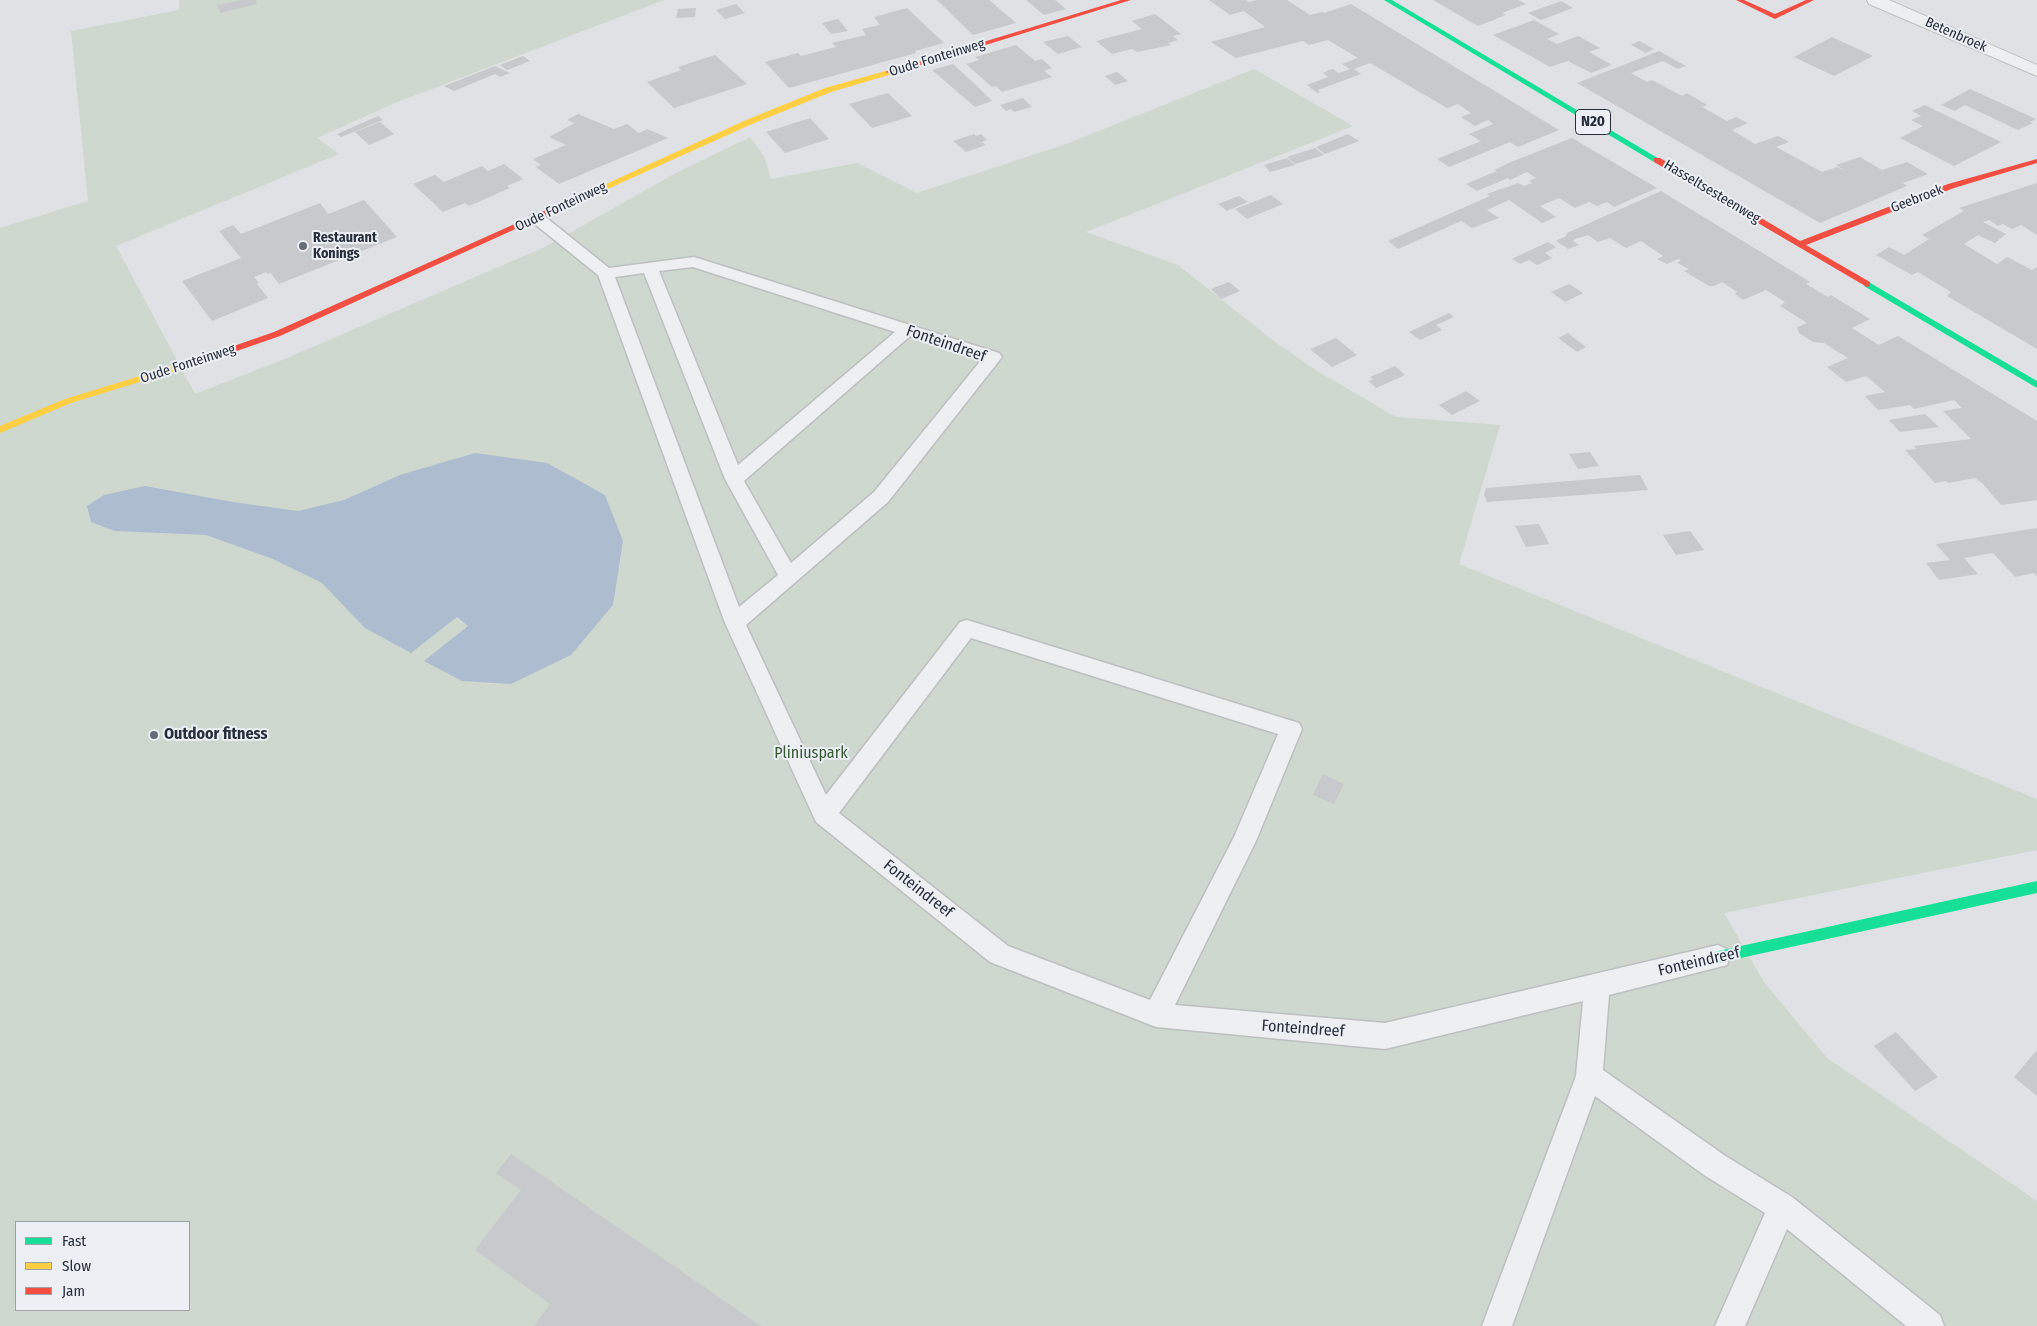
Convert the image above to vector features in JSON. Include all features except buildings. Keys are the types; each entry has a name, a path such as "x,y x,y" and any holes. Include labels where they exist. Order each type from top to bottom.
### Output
{"street":[{"name":"Oude Fonteinweg","path":"0,430 68,401 167,372 277,334 748,122 828,90 1128,0"},
{"name":"Hasseltsesteenweg","path":"1387,0 2037,385"},
{"path":"1739,0 1776,17 1811,0"},
{"name":"Betenbroek","path":"1875,0 2037,71"},
{"name":"Geebroek","path":"1800,244 1951,186 2037,161"},
{"name":"Fonteindreef","path":"1718,957 2037,887"}],"lane":[{"path":"538,218 605,273"},
{"name":"Fonteindreef","path":"735,623 881,497 993,358 694,262 605,273 735,623 824,815 999,954 1156,1015 1385,1036 1718,957"},
{"path":"650,268 734,479 789,577"},
{"path":"734,479 907,330"},
{"path":"824,815 967,628 1291,729 1244,841 1156,1015"},
{"path":"1497,1326 1589,1076 1597,987"},
{"path":"1589,1076 1714,1165 1782,1207 1930,1326"},
{"path":"1730,1326 1782,1207"}],"green space":[{"name":"Pliniuspark","path":"179,0 664,0 395,103 317,138 339,154 116,246 195,394 287,358 545,247 674,174 750,137 764,156 771,179 857,163 917,193 1066,144 1254,69 1353,126 1086,232 1178,265 1275,342 1319,372 1396,417 1500,425 1459,564 2037,799 2037,850 1724,913 1764,982 1827,1058 2037,1201 2037,1326 0,1326 0,228 88,201 71,31 179,10"}],"water":[{"path":"475,453 547,463 605,495 623,541 613,605 571,655 511,684 462,681 424,661 468,626 457,617 411,653 365,628 322,583 273,559 206,535 115,531 91,522 87,506 104,495 145,486 233,502 298,511 344,500 400,475"}],"traffic: fast":[{"path":"1387,0 1657,160"},
{"path":"1867,284 2037,385"},
{"path":"1718,957 2037,887"}],"traffic: slow":[{"path":"551,211 749,122 828,90 889,72"},
{"path":"0,430 68,401 202,360"}],"traffic: jam":[{"path":"889,72 1128,0"},
{"path":"1739,0 1775,17 1811,0"},
{"path":"1657,160 1867,284"},
{"path":"1800,244 1951,186 2037,161"},
{"path":"202,360 277,334 551,211"}],"place":[{"name":"Restaurant Konings","path":"303,246"},
{"name":"Outdoor fitness","path":"154,735"}]}
